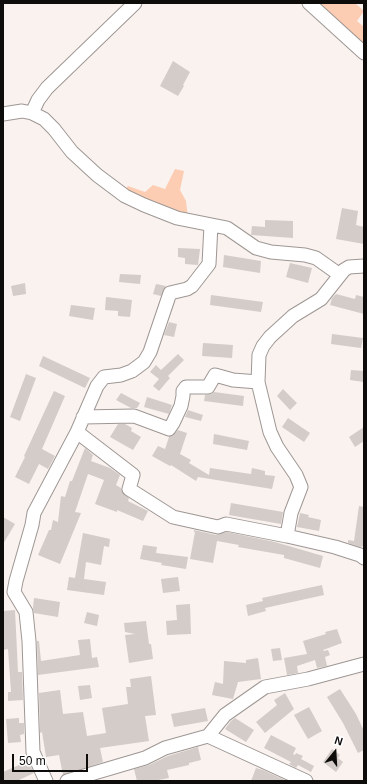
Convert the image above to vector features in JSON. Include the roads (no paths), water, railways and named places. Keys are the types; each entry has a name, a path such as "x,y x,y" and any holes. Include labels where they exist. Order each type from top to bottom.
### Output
{"street":[{"path":"32,113 38,100 47,88 135,3"},
{"path":"309,3 364,53"},
{"path":"3,114 22,111 32,113 44,120 54,129 72,152 97,175 125,196 177,218 227,228 256,248 271,252 305,255 316,258 340,275"},
{"path":"46,781 33,752 29,641 26,612 14,592 34,513 76,432 97,386 104,377 132,372 144,362 150,352 170,293 187,289 192,286 209,264 211,225"},
{"path":"287,536 291,513 301,487 296,475 277,447 270,432 258,382 259,355 263,346 270,337 293,316 321,299 344,270 350,267 364,266"},
{"path":"83,417 134,416 169,429 174,423 181,406 183,391 186,387 208,386 215,375 233,380 258,382"},
{"path":"76,432 134,475 129,489 174,517 218,526 226,524 287,536 360,554 364,558"},
{"path":"68,781 145,758 165,748 208,736 224,715 265,687 308,679 364,664"},
{"path":"208,736 306,781"}]}
